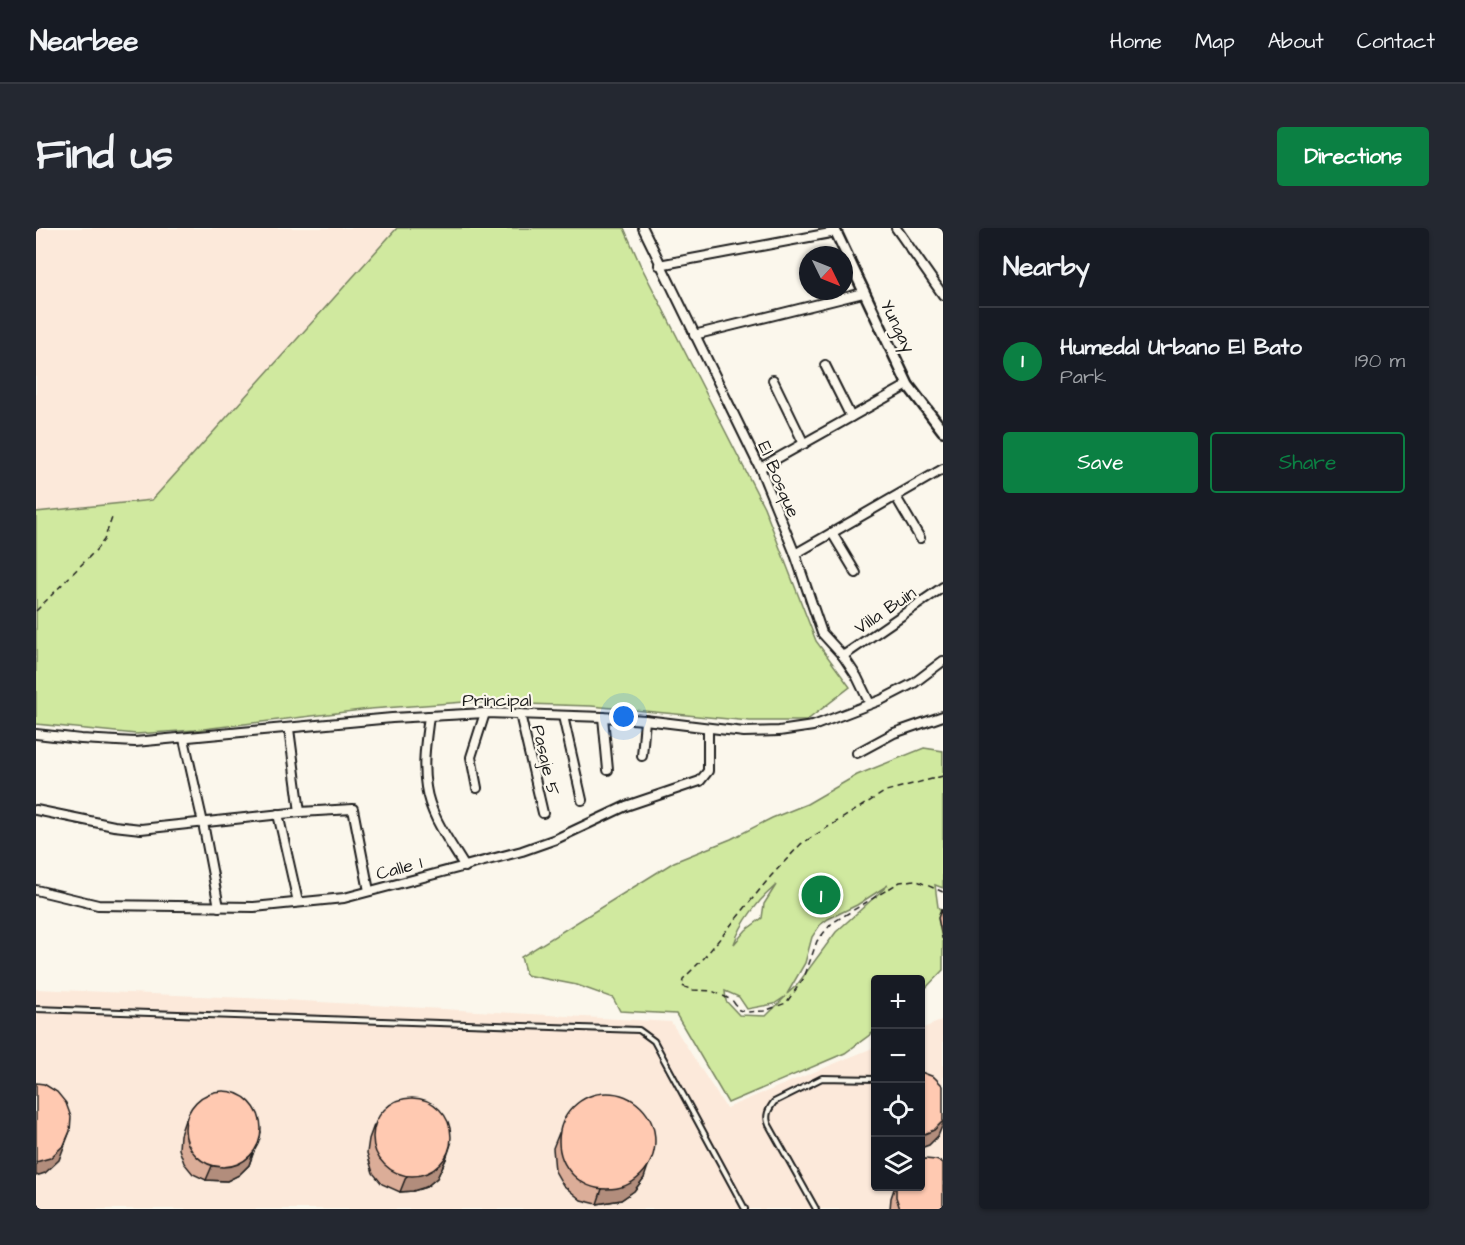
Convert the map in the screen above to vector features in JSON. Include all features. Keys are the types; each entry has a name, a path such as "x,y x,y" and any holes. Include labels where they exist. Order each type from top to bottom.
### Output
{"street":[{"name":"El Bosque","path":"643,228 659,265 760,468 795,554 822,633 843,656 857,677 870,704"},
{"path":"896,228 943,295"},
{"path":"659,265 837,229"},
{"name":"Yungay","path":"837,229 863,292 908,385 943,431"},
{"path":"694,335 863,292"},
{"path":"825,364 851,417"},
{"path":"772,380 804,444"},
{"path":"760,468 908,385"},
{"path":"795,554 943,469"},
{"path":"896,497 920,538"},
{"path":"832,533 856,573"},
{"name":"Villa Buin","path":"843,656 943,587"},
{"name":"Principal","path":"36,734 135,742 484,713 603,717 763,732 813,726 870,704 903,689 943,661"},
{"path":"477,788 471,757 484,713"},
{"name":"Pasaje 5","path":"520,714 543,813"},
{"path":"429,716 424,755 426,788 437,820 465,867"},
{"path":"563,716 582,800"},
{"path":"857,753 894,733 943,716"},
{"path":"603,717 608,770"},
{"path":"642,756 645,720"},
{"name":"Calle 1","path":"36,890 98,905 254,907 344,898 465,867 556,839 626,806 700,781 708,771 708,728"},
{"path":"289,729 300,812"},
{"path":"184,739 219,907"},
{"path":"36,810 114,826 156,828 278,814 353,809 369,891"},
{"path":"278,814 298,902"}],"lane":[{"path":"36,1009 639,1030 654,1041 745,1209"},
{"path":"816,1209 769,1125 767,1118 769,1108 774,1102 822,1078 871,1079"}],"path":[{"path":"36,611 104,540 112,515"},
{"path":"943,776 886,791 801,844 771,876 711,951 683,979 682,986 693,990 712,991 732,1000 739,1010 764,1011 786,1003 804,978 817,941 832,924 900,882 915,880 943,892"}],"shaded area":[{"path":"36,228 397,228 152,501 36,512"},
{"path":"36,989 267,999 671,1022 726,1108 871,1049 871,1191 925,1191 925,1027 943,1020 943,1209 36,1209"}],"green space":[{"path":"397,228 624,228 640,264 764,507 816,641 850,687 806,721 750,721 591,706 465,702 370,709 195,730 136,734 36,724 36,512 152,500"},
{"path":"924,748 943,751 943,888 935,885 938,907 943,914 943,970 925,989 925,975 871,975 871,1034 845,1053 728,1103 676,1014 620,1011 613,998 577,985 526,975 521,957 674,862 807,804 857,775","holes":["776,885 764,904 762,918 746,930 734,944 751,912","888,885 836,932 797,985 787,994 805,963 812,937 820,925","725,991 739,997 747,1009 774,1004 786,996 766,1016 739,1015 726,1001"]}],"building":[{"path":"925,1074 934,1077 943,1086 943,1121 934,1130 925,1134"},
{"path":"36,1083 44,1084 57,1092 66,1103 71,1117 70,1131 64,1145 50,1158 36,1162"},
{"path":"223,1091 237,1094 250,1102 258,1115 261,1129 258,1143 250,1156 237,1164 223,1167 209,1164 196,1156 188,1143 185,1129 188,1115 196,1102 209,1094"},
{"path":"607,1093 625,1097 641,1107 651,1123 655,1141 651,1159 641,1175 625,1185 607,1189 589,1185 573,1175 563,1159 559,1141 563,1123 573,1107 589,1097"},
{"path":"404,1098 420,1098 434,1104 445,1115 451,1129 451,1145 445,1159 434,1170 420,1176 404,1176 390,1170 379,1159 373,1145 373,1129 379,1115 390,1104"},
{"path":"925,1159 943,1163 943,1209 900,1209 896,1191 925,1191"}],"place":[{"name":"Humedal Urbano El Bato","path":"821,895"}]}
